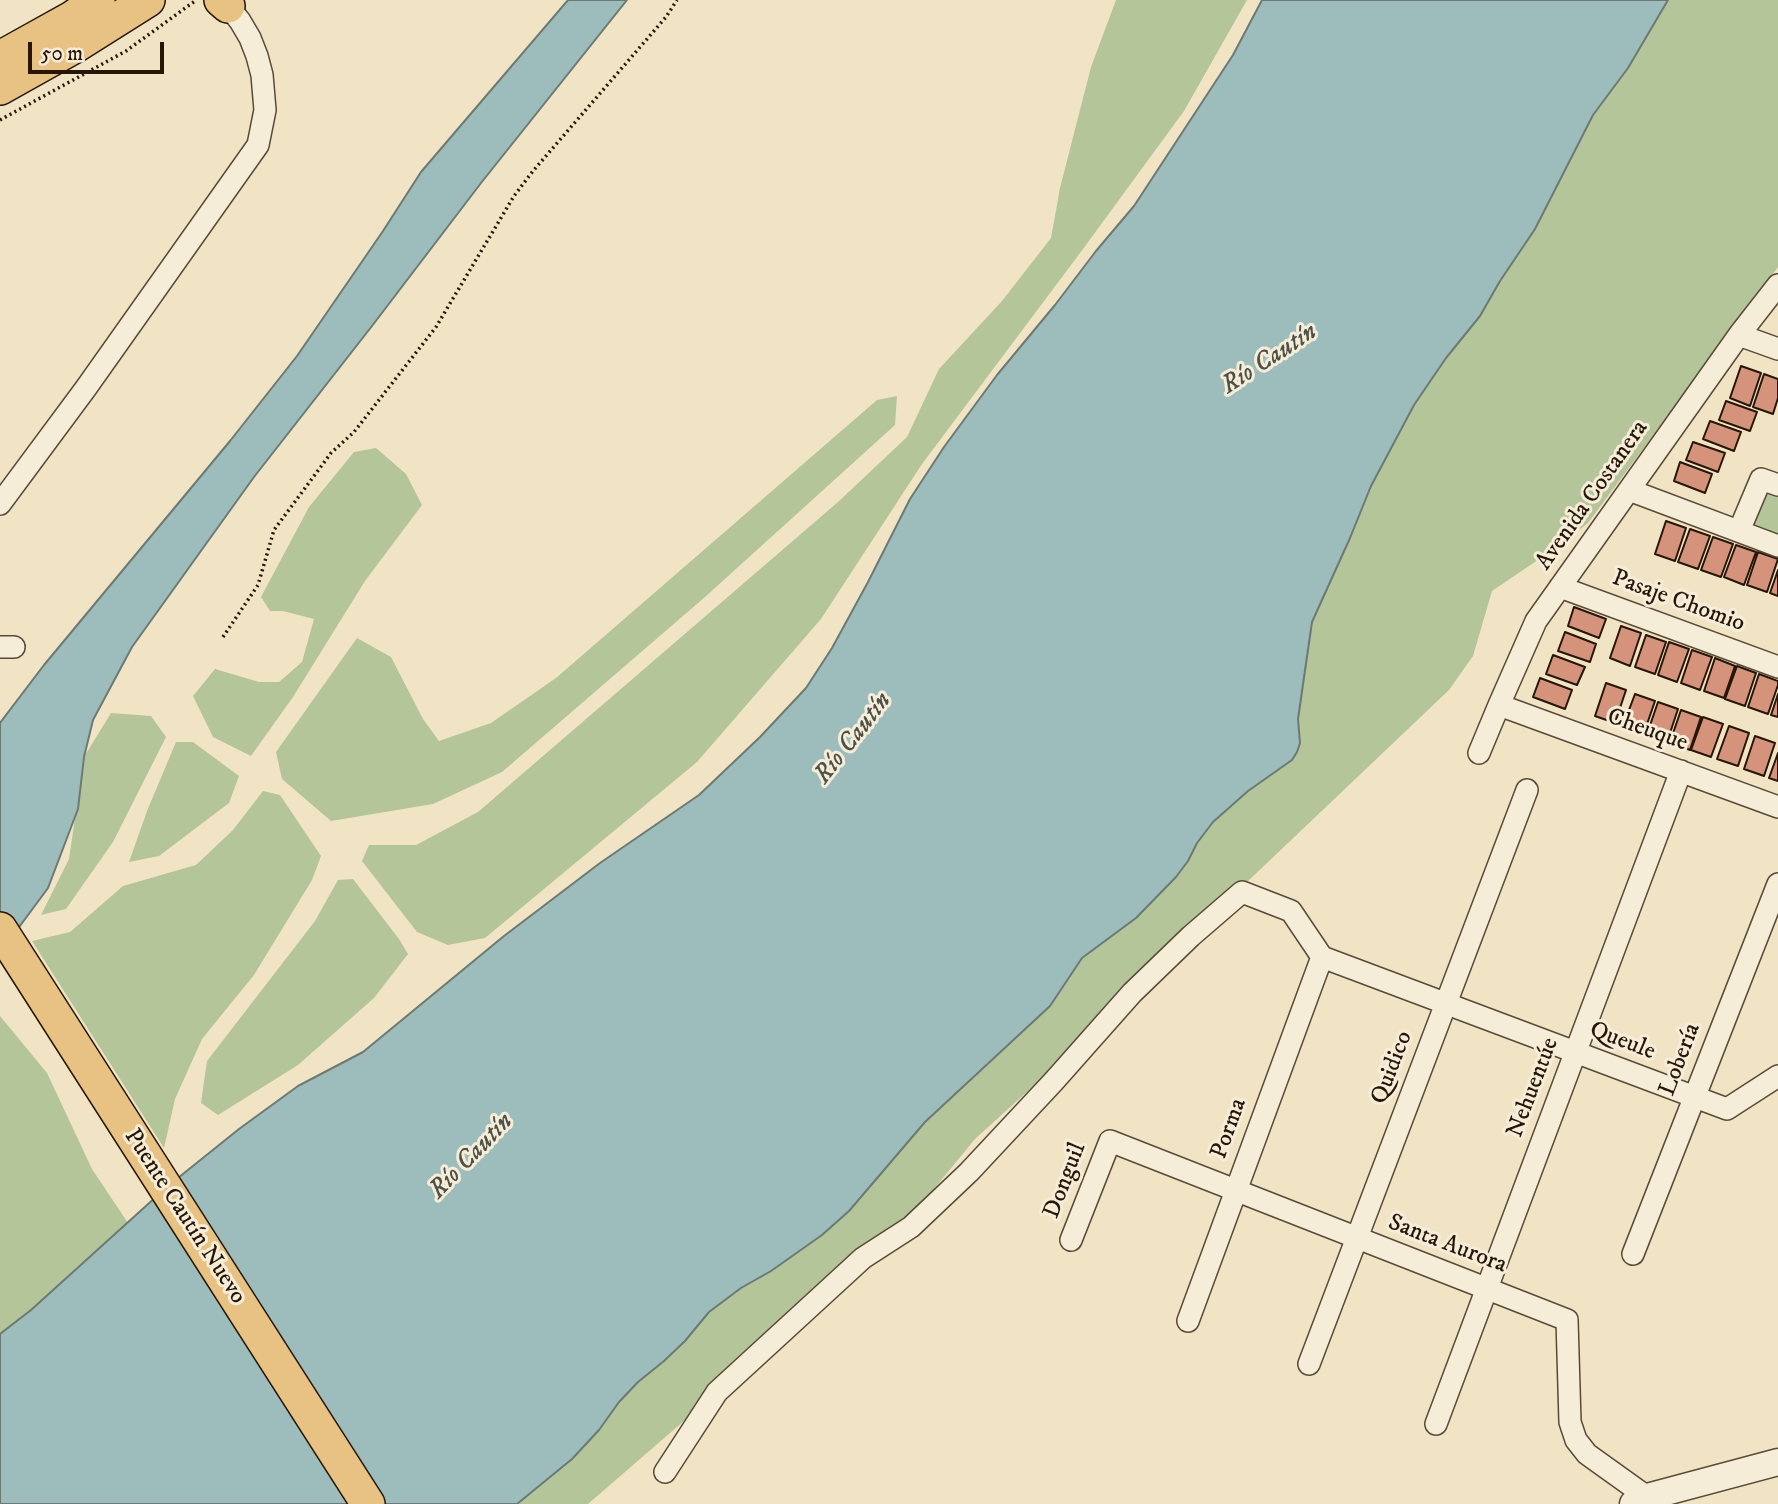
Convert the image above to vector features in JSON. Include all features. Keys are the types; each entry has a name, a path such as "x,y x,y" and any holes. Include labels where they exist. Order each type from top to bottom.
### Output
{"main road":[{"path":"0,58 72,18 98,0"},
{"path":"0,88 75,47 148,0"},
{"name":"Puente Cautín Nuevo","path":"0,929 368,1504"}],"street":[{"path":"0,504 258,145 265,110 262,75 257,56 240,22 218,2"},
{"name":"Avenida Costanera","path":"1479,753 1536,621 1739,335 1778,285"},
{"path":"1739,335 1778,349"},
{"path":"1739,531 1761,479 1778,485"},
{"path":"1629,490 1778,546"},
{"name":"Pasaje Chomio","path":"1560,587 1778,667"},
{"name":"Cheuque","path":"1499,705 1778,807"},
{"name":"Nehuentúe","path":"1436,1424 1681,771"},
{"name":"Quidico","path":"1309,1364 1527,790"},
{"name":"Lobería","path":"1633,1254 1778,884"},
{"path":"665,1472 717,1392 863,1258 911,1227 950,1190 1132,993 1242,892 1291,911 1322,957"},
{"name":"Queule","path":"1322,957 1727,1110 1778,1076"},
{"name":"Porma","path":"1188,1321 1322,957"},
{"name":"Santa Aurora","path":"1110,1141 1567,1320 1570,1422 1576,1440 1587,1454 1640,1500"},
{"name":"Donguil","path":"1071,1240 1110,1141"},
{"path":"1640,1500 1778,1462"}],"path":[{"path":"223,637 258,585 274,530 331,453 354,432 436,327 514,196 533,170 666,18 677,0"},
{"path":"0,120 218,2"}],"green space":[{"path":"1116,0 1247,0 1184,111 922,464 821,619 697,762 485,938 448,945 417,932 362,861 369,845 416,845 478,812 838,502 907,437 939,369 1002,301 1051,238 1060,188 1091,67"},
{"path":"1668,0 1778,0 1778,267 1588,523 1492,591 1473,656 1449,690 1247,882 1213,908 1029,1090 975,1139 906,1223 840,1264 709,1386 685,1420 588,1504 517,1504 572,1459 599,1430 619,1402 685,1341 709,1312 822,1235 849,1211 924,1122 1050,1006 1082,958 1136,918 1176,877 1213,822 1248,791 1293,760 1300,743 1298,719 1312,622 1371,486 1414,405 1446,358 1480,316 1535,229 1593,115 1628,68"},
{"path":"897,396 895,425 705,597 502,772 433,804 331,821 282,779 276,752 357,638 391,657 423,719 439,741 491,723 556,678 877,400"},
{"path":"376,448 406,474 422,505 365,581 293,697 251,756 213,737 193,696 215,669 259,682 279,682 302,662 314,619 283,611 270,611 261,597 309,507 354,452"},
{"path":"1763,484 1778,489 1778,542 1746,530"},
{"path":"111,713 151,716 166,737 113,842 66,909 41,915 69,859 84,757"},
{"path":"176,742 193,742 239,776 229,803 159,856 129,862 147,811"},
{"path":"263,791 280,795 321,856 312,880 254,975 202,1039 175,1099 164,1148 32,941 70,932 123,886 196,865 233,830"},
{"path":"353,879 408,954 374,998 298,1065 218,1115 201,1103 207,1061 315,921 338,880"},
{"path":"0,1016 47,1073 92,1169 128,1223 31,1310 0,1334"}],"water":[{"path":"568,0 627,0 481,183 254,477 132,647 93,720 84,757 78,809 48,888 0,953 0,723 44,665 297,356 421,172"},
{"name":"Río Cautín","path":"1262,0 1668,0 1628,68 1593,115 1535,229 1480,316 1446,358 1414,405 1371,486 1312,622 1298,719 1300,743 1292,760 1248,791 1213,822 1176,877 1136,918 1082,958 1050,1006 925,1122 849,1211 822,1235 709,1312 685,1341 619,1402 599,1430 572,1459 517,1504 0,1504 0,1334 31,1310 168,1186 239,1129 298,1086 363,1052 504,936 600,863 699,795 760,737 806,688 832,648 910,499 944,447 997,375 1134,206 1233,55"}],"building":[{"path":"1741,366 1761,373 1750,406 1730,398"},
{"path":"1764,374 1778,379 1778,398 1773,414 1753,407"},
{"path":"1726,401 1757,412 1750,431 1719,420"},
{"path":"1710,421 1741,432 1734,451 1703,439"},
{"path":"1693,442 1725,453 1718,472 1686,460"},
{"path":"1680,462 1712,474 1705,493 1674,481"},
{"path":"1666,521 1686,528 1675,561 1655,554"},
{"path":"1690,529 1710,536 1698,569 1678,562"},
{"path":"1713,537 1733,544 1721,577 1701,570"},
{"path":"1736,545 1756,552 1744,585 1724,577"},
{"path":"1758,552 1778,559 1767,592 1747,585"},
{"path":"1778,570 1778,596 1770,593"},
{"path":"1574,607 1606,619 1599,638 1568,626"},
{"path":"1621,626 1641,633 1630,666 1610,658"},
{"path":"1565,632 1596,644 1590,662 1558,651"},
{"path":"1646,635 1666,642 1655,674 1635,667"},
{"path":"1669,642 1689,649 1677,682 1658,675"},
{"path":"1692,650 1712,657 1700,690 1681,683"},
{"path":"1553,655 1585,667 1577,685 1546,674"},
{"path":"1715,658 1735,666 1724,698 1704,691"},
{"path":"1737,666 1756,673 1745,706 1725,699"},
{"path":"1759,674 1778,681 1768,714 1748,707"},
{"path":"1540,678 1572,690 1565,709 1533,697"},
{"path":"1606,683 1626,690 1615,723 1595,716"},
{"path":"1635,694 1655,701 1644,733 1623,726"},
{"path":"1778,694 1778,717 1771,715"},
{"path":"1658,702 1678,709 1667,742 1647,734"},
{"path":"1681,710 1701,717 1690,750 1670,742"},
{"path":"1703,717 1723,724 1711,757 1691,750"},
{"path":"1729,726 1749,733 1738,766 1717,759"},
{"path":"1755,736 1775,743 1764,776 1744,769"},
{"path":"1778,753 1778,781 1769,778"}]}
